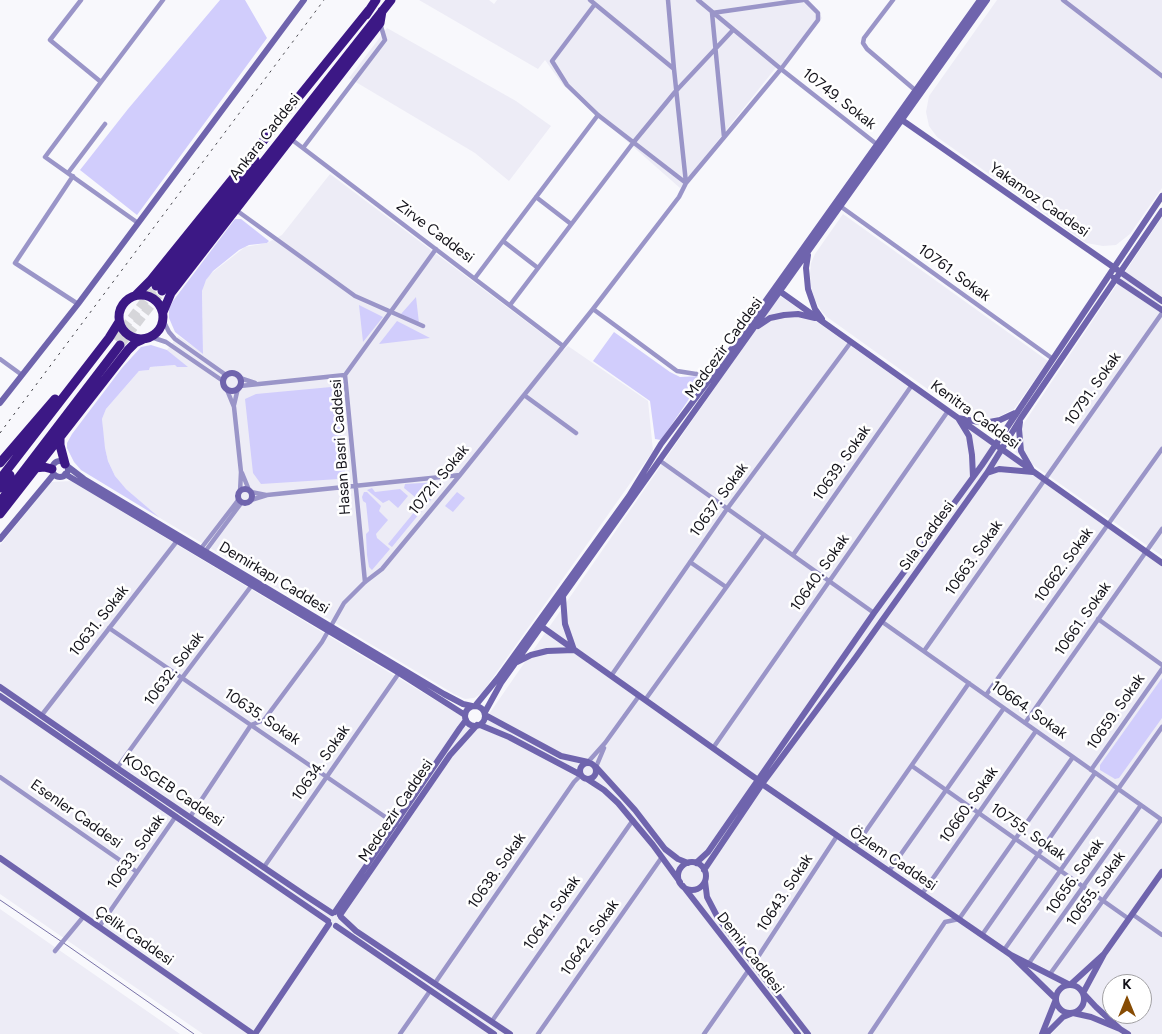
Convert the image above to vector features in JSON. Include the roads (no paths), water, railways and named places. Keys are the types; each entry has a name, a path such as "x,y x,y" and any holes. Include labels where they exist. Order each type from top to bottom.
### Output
{"highway":[{"name":"Ankara Caddesi","path":"376,0 368,10 361,27 159,288 391,0"},
{"path":"147,338 131,337 121,328 118,315 124,302 136,295 150,281 368,10"},
{"path":"0,514 128,350 135,343 147,338 160,328 171,293 380,23 382,11"},
{"path":"136,295 143,295 156,300 163,316"},
{"path":"0,479 109,338 119,322"},
{"path":"0,488 117,343 0,502"},
{"path":"0,463 63,390 78,378"},
{"path":"60,435 60,445 66,465"},
{"path":"35,468 44,467 53,472"}],"street":[{"path":"80,0 50,40 101,82"},
{"path":"138,223 45,157 164,0"},
{"path":"0,403 78,304 304,0"},
{"path":"590,0 674,69"},
{"path":"668,0 675,92 686,183"},
{"name":"10749. Sokak","path":"698,0 781,69 879,146"},
{"path":"724,137 712,13 804,0"},
{"name":"10721. Sokak","path":"329,628 344,603 365,582 382,569 460,475 593,309 679,197 686,183 781,69 818,20 818,13 804,0"},
{"path":"893,0 862,43 915,90"},
{"name":"Medcezir Caddesi","path":"474,706 563,596 660,461 753,330 777,289 809,250 840,206 915,90 980,0"},
{"name":"Medcezir Caddesi","path":"485,714 496,690 654,456 879,146 902,120 987,0"},
{"path":"1063,0 1162,76"},
{"path":"595,4 552,61 567,85 598,115 686,183"},
{"path":"303,148 385,40 380,23"},
{"path":"510,305 633,143 675,92 733,30"},
{"path":"475,278 598,115"},
{"name":"Yakamoz Caddesi","path":"902,120 1162,300"},
{"path":"68,173 105,124"},
{"name":"Zirve Caddesi","path":"291,139 563,346"},
{"path":"73,176 15,263 78,304"},
{"path":"696,863 708,852 760,782 874,613 996,445 1162,196"},
{"path":"536,197 571,224"},
{"name":"10761. Sokak","path":"840,206 1053,359"},
{"path":"236,210 355,296 422,326"},
{"name":"Sıla Caddesi","path":"704,870 760,782 881,621 987,473 1021,418 1162,211"},
{"path":"503,241 538,268"},
{"name":"Hasan Basri Caddesi","path":"365,582 345,375 436,249"},
{"path":"809,250 806,268 808,289 815,309 824,322"},
{"path":"1109,274 1162,312"},
{"name":"Kenitra Caddesi","path":"777,289 1162,563"},
{"path":"593,309 677,371 696,374 715,372"},
{"name":"10791. Sokak","path":"1044,480 1162,312"},
{"path":"753,330 770,318 784,314 806,315 824,322"},
{"path":"163,316 169,332 175,339 225,378"},
{"path":"147,338 166,342 225,378"},
{"name":"10637. Sokak","path":"611,676 727,509 851,342"},
{"path":"0,359 22,375"},
{"path":"225,378 233,373 239,384 234,407"},
{"path":"227,390 233,391 239,384 345,375"},
{"path":"225,378 224,386 234,407 242,472 240,498"},
{"name":"10639. Sokak","path":"793,555 912,386"},
{"path":"524,395 576,433"},
{"name":"10640. Sokak","path":"713,748 948,411"},
{"path":"958,418 977,422 993,422 1018,411"},
{"path":"958,418 969,436 973,477"},
{"path":"1021,418 1019,429 1021,451 1033,472"},
{"name":"10662. Sokak","path":"986,695 1162,449"},
{"path":"654,456 874,613"},
{"path":"0,540 53,472 53,465 61,461 66,465 67,471 65,474 58,476 53,472"},
{"name":"Demirkapı Caddesi","path":"66,465 84,479 252,585 444,694 474,706"},
{"path":"987,473 999,469 1033,472"},
{"path":"242,472 252,496 251,500"},
{"name":"Demirkapı Caddesi","path":"65,474 329,628 466,718"},
{"path":"240,498 248,502 268,495 460,475"},
{"name":"10663. Sokak","path":"924,651 1044,480"},
{"path":"201,552 245,489 268,495"},
{"name":"10661. Sokak","path":"1025,723 1162,529"},
{"path":"645,700 764,535"},
{"name":"10631. Sokak","path":"41,716 177,541"},
{"path":"690,562 726,587"},
{"name":"10632. Sokak","path":"116,768 252,585"},
{"path":"516,662 531,655 547,651 574,650 564,624 563,596"},
{"path":"1098,619 1162,665"},
{"name":"10664. Sokak","path":"881,621 1162,820"},
{"name":"Özlem Caddesi","path":"539,625 854,848 1011,955 1056,999"},
{"name":"10635. Sokak","path":"109,628 398,825"},
{"name":"10633. Sokak","path":"190,817 251,725 264,720 322,642 329,628"},
{"name":"10659. Sokak","path":"982,935 1038,855 1162,669"},
{"name":"10634. Sokak","path":"264,867 399,673"},
{"path":"854,848 969,683"},
{"name":"KOSGEB Caddesi","path":"0,687 116,768 337,914 356,931 510,1034"},
{"name":"KOSGEB Caddesi","path":"0,696 430,991 484,1031 494,1034"},
{"path":"584,777 581,767 605,743 639,696"},
{"path":"605,743 596,767 595,776 584,777 509,737 479,725 472,725 466,718 468,710 474,706 481,708 485,714 554,753 573,760 592,763 596,767 635,810 665,848 678,859 696,863 704,870 704,881 701,886 695,889 689,889 681,884 678,877 679,870 688,862"},
{"path":"889,871 1004,708"},
{"path":"479,725 484,721 485,714"},
{"name":"Medcezir Caddesi","path":"337,914 398,825 466,718"},
{"name":"Medcezir Caddesi","path":"398,825 450,755 479,725"},
{"path":"1004,950 1162,727"},
{"name":"10660. Sokak","path":"922,894 1036,730"},
{"path":"870,1034 945,922 959,920 1073,757"},
{"name":"10755. Sokak","path":"912,766 1103,901 1162,935"},
{"name":"Esenler Caddesi","path":"0,777 137,872"},
{"name":"Demir Caddesi","path":"584,777 608,794 633,820 798,1034"},
{"name":"10638. Sokak","path":"435,983 574,782 584,777"},
{"name":"10656. Sokak","path":"1029,963 1141,805"},
{"name":"10633. Sokak","path":"99,927 176,816"},
{"name":"10641. Sokak","path":"492,1021 633,820"},
{"name":"10655. Sokak","path":"1050,974 1162,820"},
{"name":"10643. Sokak","path":"754,963 837,836"},
{"name":"10642. Sokak","path":"538,1034 662,857"},
{"name":"Çelik Caddesi","path":"0,858 254,1034"},
{"path":"1044,1034 1063,1017 1081,1009 1083,993 1104,954 1162,872"},
{"name":"Demir Caddesi","path":"704,881 707,897 714,911 808,1034"},
{"path":"337,914 340,924 331,924 328,917 337,914"},
{"path":"55,951 84,916"},
{"path":"254,1034 331,924"},
{"path":"1044,1034 1059,991 1065,986 1070,985 1104,954"},
{"name":"Özlem Caddesi","path":"1011,955 1070,985"},
{"path":"704,1034 748,970"},
{"path":"1070,985 1078,987 1120,1029"},
{"path":"400,1034 430,991"},
{"path":"1056,999 1062,1010 1090,1017 1128,1034"}],"waterway":[{"path":"0,900 194,1034"}],"tunnel":[{"path":"115,340 156,286"},
{"path":"120,345 162,291"}],"railway":[{"path":"0,433 324,0"}]}
